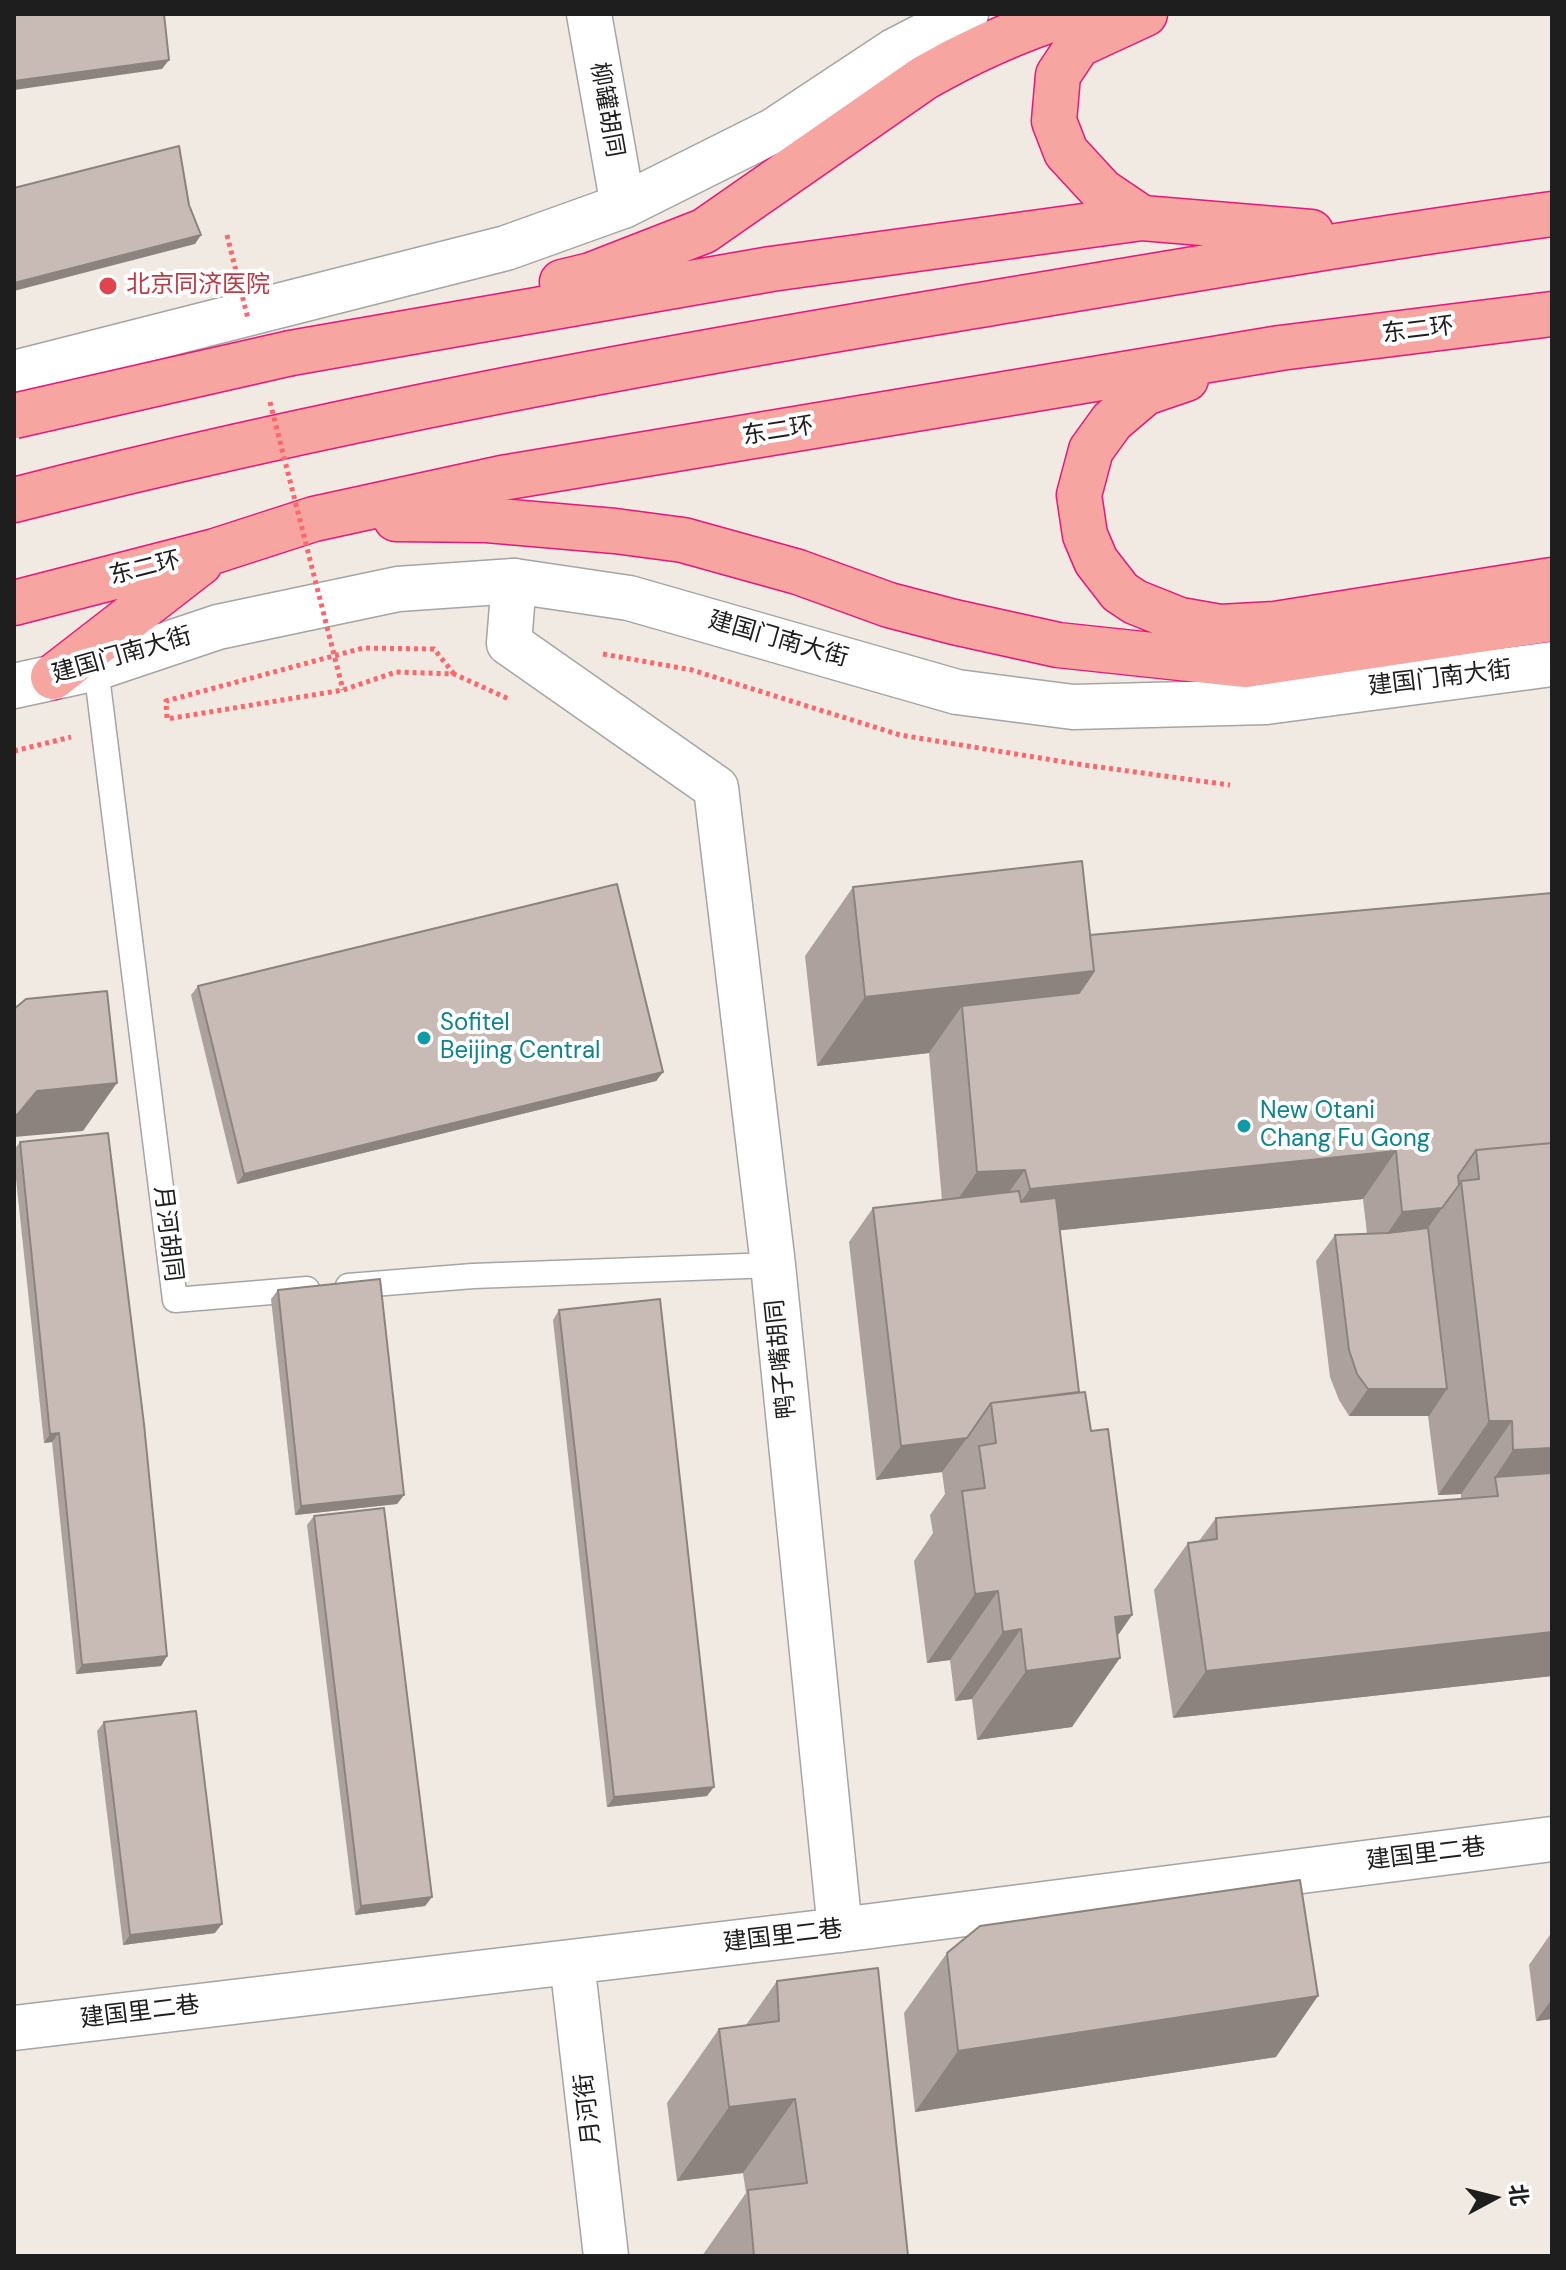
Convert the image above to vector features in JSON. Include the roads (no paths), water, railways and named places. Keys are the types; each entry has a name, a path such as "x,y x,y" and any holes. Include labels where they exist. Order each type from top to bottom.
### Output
{"highway":[{"path":"351,342 432,308 591,275 704,231 924,78 971,53 1041,22 1068,14"},
{"path":"1142,218 1102,191 1075,162 1066,152 1054,121 1058,75 1078,45 1145,14"},
{"path":"14,500 322,429 728,347 1377,238 1552,214"},
{"path":"14,416 351,342 771,269 1142,218 1377,238"},
{"name":"东二环","path":"14,603 215,551 314,519 502,478 1280,348 1552,314"},
{"path":"1280,348 1145,393 1112,421 1091,450 1079,495 1085,535 1096,561 1120,592 1135,602 1180,620 1220,627 1277,643 1552,619"},
{"path":"14,483 91,480"},
{"path":"314,519 487,520 669,538 798,572 889,605 1058,645 1246,665 1277,643 1552,580"},
{"path":"34,682 215,551"}],"street":[{"name":"柳罐胡同","path":"589,14 623,206"},
{"path":"14,373 506,248 623,206 773,131 894,51 966,14"},
{"name":"建国门南大街","path":"34,682 96,668 218,627 383,592 514,581 629,598 957,692 1073,707 1266,702 1552,664"},
{"name":"鸭子嘴胡同","path":"514,581 509,643 716,788 773,1265 840,1930"},
{"name":"建国里二巷","path":"14,2028 840,1930 1552,1839"},
{"name":"月河街","path":"572,1962 606,2256"}],"lane":[{"name":"月河胡同","path":"96,668 175,1300 473,1276 773,1265"}],"place":[{"name":"北京同济医院","path":"108,286"},
{"name":"Sofitel Beijing Central","path":"424,1038"},
{"name":"New Otani Chang Fu Gong","path":"1244,1126"}]}
